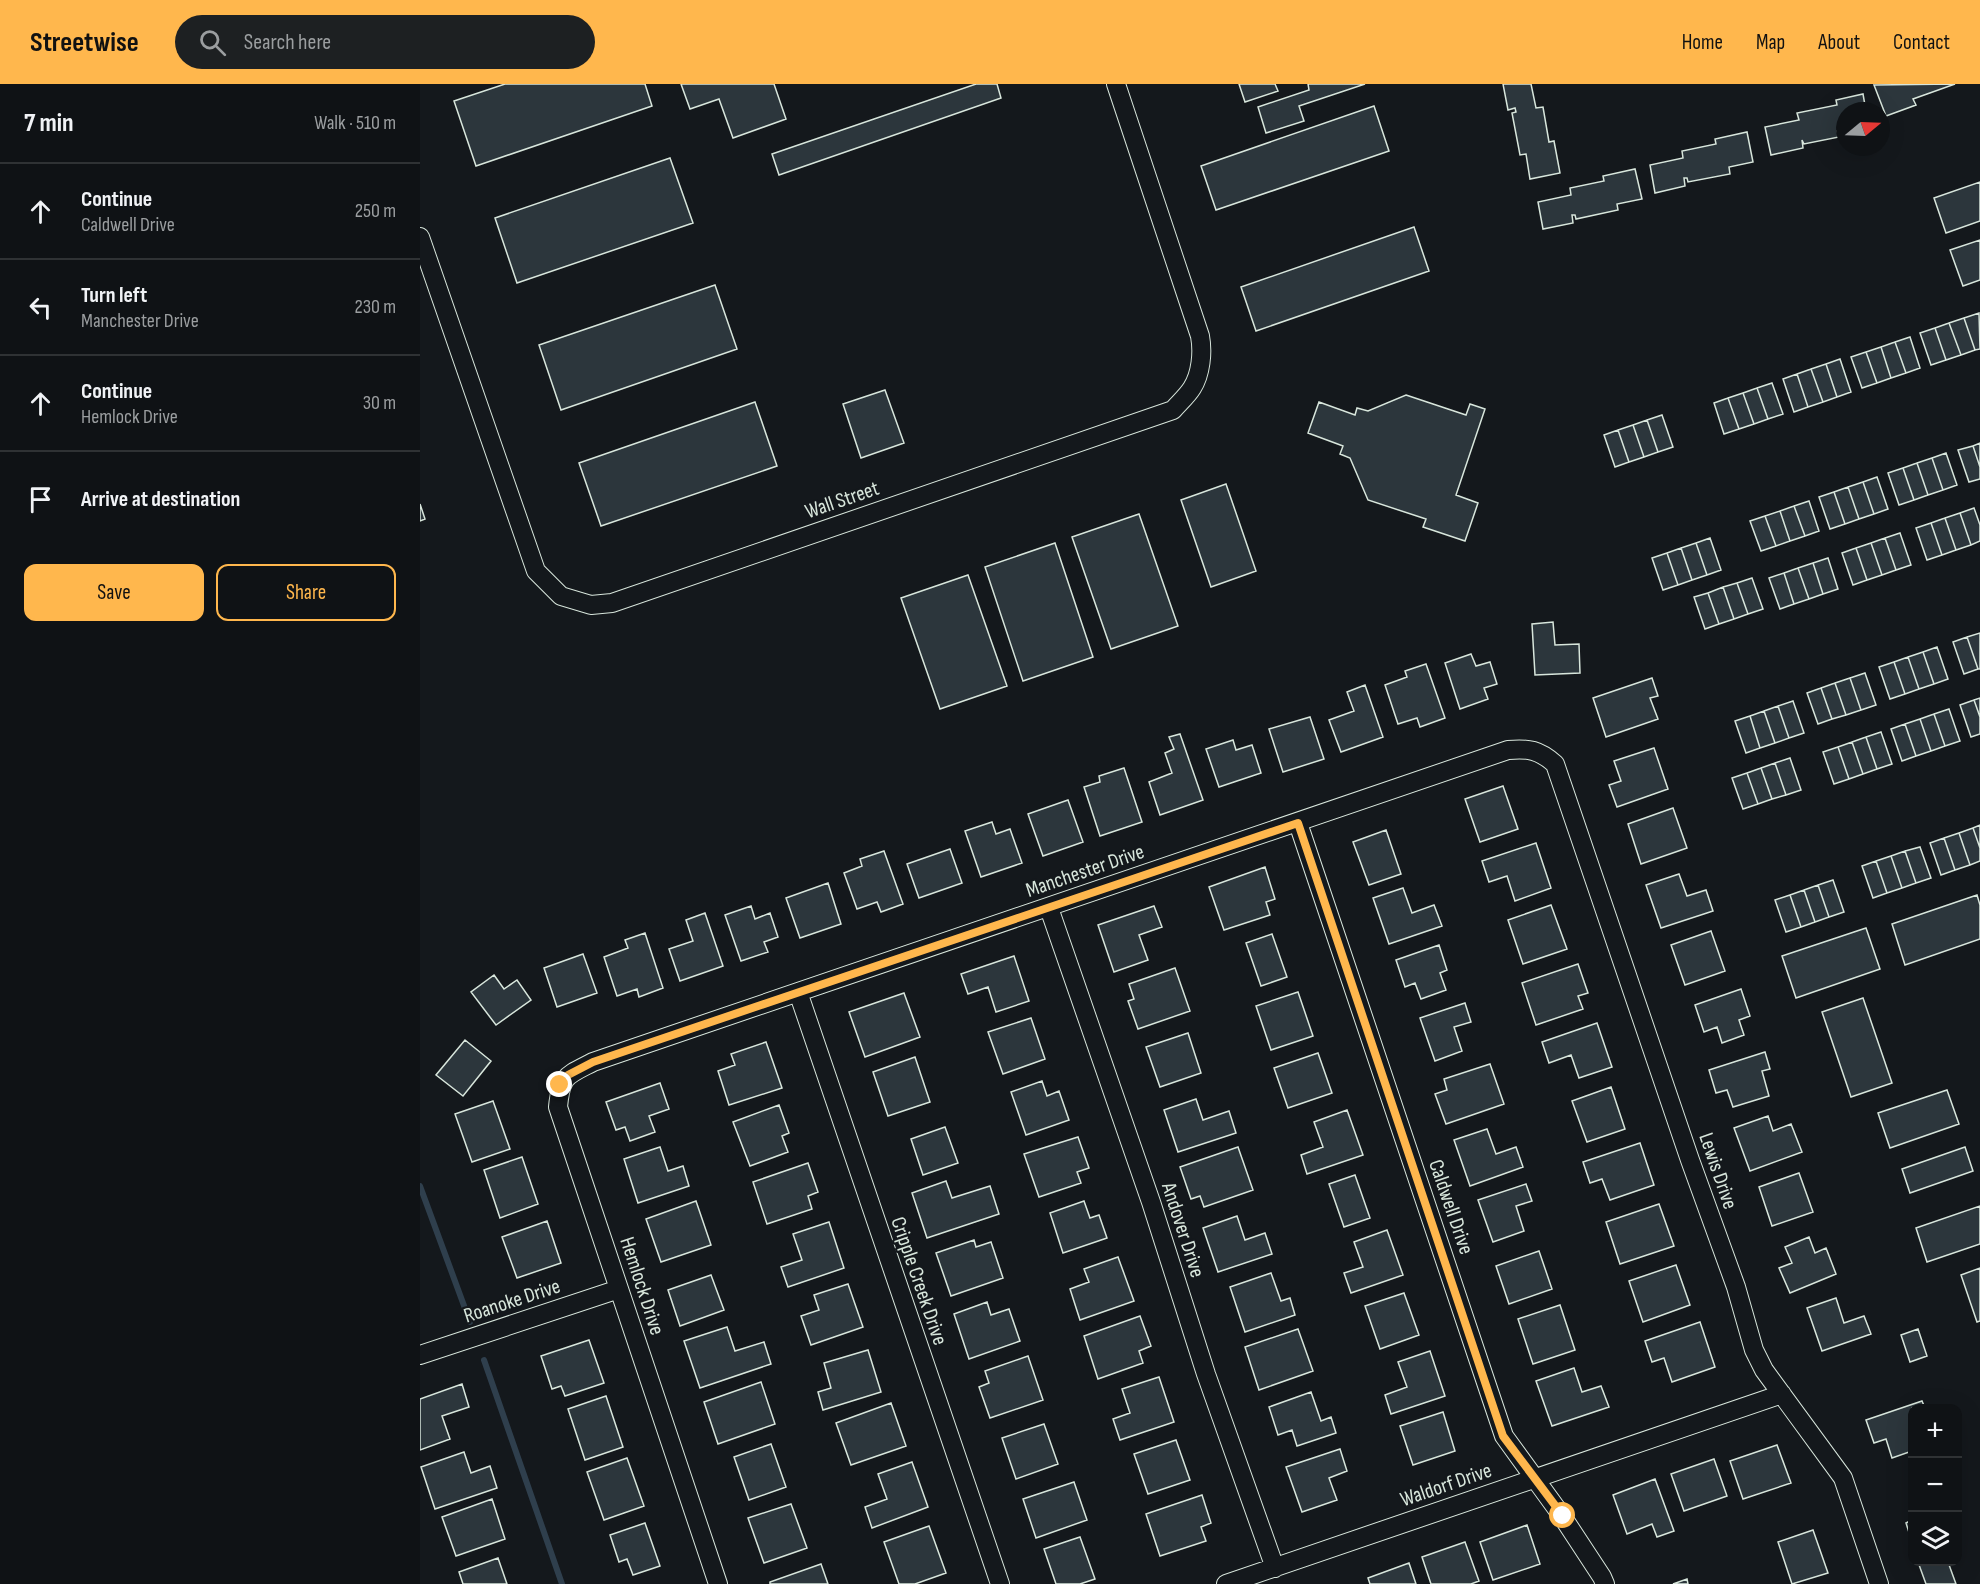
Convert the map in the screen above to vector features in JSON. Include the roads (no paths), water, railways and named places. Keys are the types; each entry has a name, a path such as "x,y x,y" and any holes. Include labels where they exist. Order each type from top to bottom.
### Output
{"street":[{"name":"Wall Street","path":"420,237 536,570 561,596 591,605 612,603 1173,410 1193,388 1203,349 1116,84"},
{"name":"Manchester Drive","path":"638,1047 1508,750 1527,748 1547,757"},
{"name":"Lewis Drive","path":"1547,757 1555,764 1690,1160 1736,1287 1754,1350 1764,1370 1843,1478 1879,1584"},
{"name":"Caldwell Drive","path":"1298,823 1503,1436 1563,1516 1605,1584"},
{"name":"Andover Drive","path":"1049,908 1151,1202 1206,1374 1275,1568"},
{"name":"Cripple Creek Drive","path":"798,992 1000,1584"},
{"name":"Hemlock Drive","path":"638,1047 593,1062 568,1075 560,1085 558,1107 718,1584"},
{"name":"Roanoke Drive","path":"420,1355 619,1289"},
{"name":"Waldorf Drive","path":"1226,1584 1782,1394"}],"waterway":[{"path":"420,1186 470,1322"},
{"path":"484,1360 562,1584"}]}
